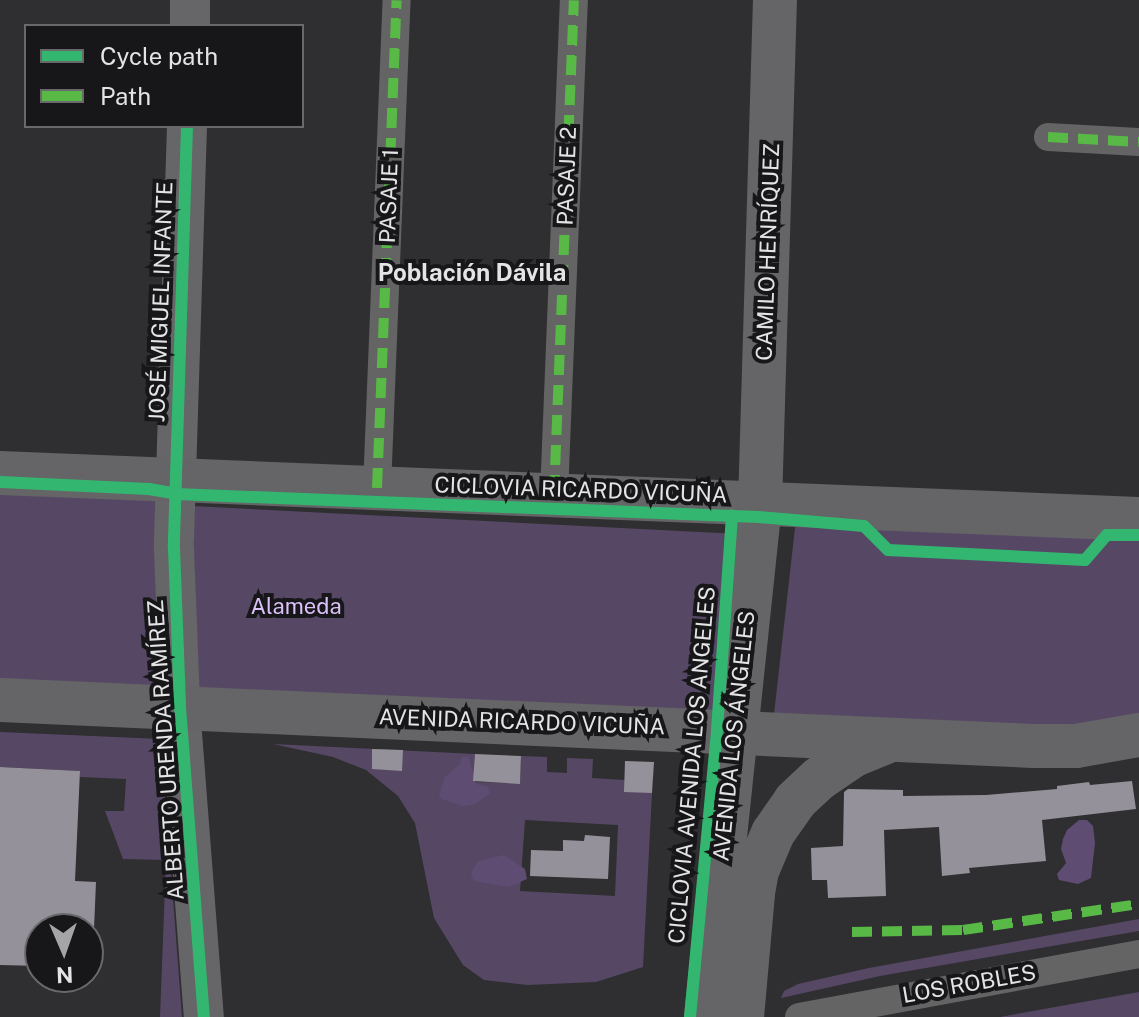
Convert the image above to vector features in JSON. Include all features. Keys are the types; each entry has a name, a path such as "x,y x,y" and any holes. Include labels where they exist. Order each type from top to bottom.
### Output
{"main road":[{"name":"CAMILO HENRÍQUEZ","path":"760,504 775,0"},
{"path":"0,473 1139,519"},
{"name":"AVENIDA LOS ÁNGELES","path":"706,1017 760,504"},
{"name":"AVENIDA RICARDO VICUÑA","path":"0,700 734,731 893,741 1076,746 1139,735"},
{"name":"AVENIDA LOS ÁNGELES","path":"742,1017 753,893 757,871 773,833 795,801 820,778 873,745 893,741"}],"street":[{"path":"190,0 190,24"},
{"name":"PASAJE 1","path":"377,488 397,0"},
{"name":"PASAJE 2","path":"554,495 574,0"},
{"name":"JOSÉ MIGUEL INFANTE","path":"176,480 187,128"},
{"path":"1048,137 1139,142"},
{"name":"ALBERTO URENDA RAMÍREZ","path":"176,480 180,707 204,1017"},
{"name":"LOS ROBLES","path":"799,1017 1139,954"}],"green space":[{"path":"0,493 156,500 160,698 0,692"},
{"name":"Alameda","path":"193,506 739,534 717,721 197,699"},
{"path":"796,519 1139,533 1139,726 773,723"},
{"path":"0,732 161,739 182,1017 160,1017 166,860 123,859 105,811 124,811 126,779 80,777 80,771 0,767"},
{"path":"273,744 475,754 474,782 520,783 521,756 547,757 547,772 567,773 567,758 593,759 592,778 624,780 652,793 643,967 596,982 527,985 484,980 463,965 434,918 415,823 398,796 366,770 333,757","holes":["525,820 618,825 615,896 520,891"]},
{"path":"1139,919 1139,931 880,976 781,998 784,991 798,984 869,968"},
{"path":"1139,992 1139,1017 1000,1017"}],"shaded area":[{"path":"468,756 476,784 488,787 490,793 475,804 463,806 442,799 439,795 445,777 460,764 462,757"},
{"path":"1079,820 1087,820 1093,826 1095,843 1091,878 1078,884 1059,880 1057,874 1066,863 1061,849 1063,839 1067,830"},
{"path":"504,855 525,869 527,879 509,887 474,881 471,873 478,861"}],"building":[{"path":"372,749 403,750 402,771 372,769"},
{"path":"475,754 521,756 520,784 473,781"},
{"path":"625,761 654,762 652,793 624,792"},
{"path":"0,767 80,771 75,881 96,882 95,913 24,913 24,966 0,965"},
{"path":"1132,781 1136,809 1042,820 1046,861 969,868 970,873 942,876 939,827 884,830 886,896 828,898 827,880 812,880 811,848 843,846 844,792 848,789 903,790 903,796 986,795 1057,789 1057,786 1089,782 1090,785"},
{"path":"585,835 610,837 608,879 530,876 531,850 563,851 563,840 584,841"}],"marked path":[{"path":"377,488 397,0"},
{"path":"554,495 574,0"},
{"path":"1048,137 1139,142"},
{"path":"852,932 963,930 1139,904"}],"cycle path":[{"path":"187,128 174,548 180,707 204,1017"},
{"name":"CICLOVIA RICARDO VICUÑA","path":"0,482 149,489 176,494 759,517 864,526 888,550 1085,560 1107,535 1139,535"},
{"name":"CICLOVIA RICARDO VICUÑA","path":"690,1017 717,730 732,516"}],"district":[{"name":"Población Dávila","path":"472,273"}]}
